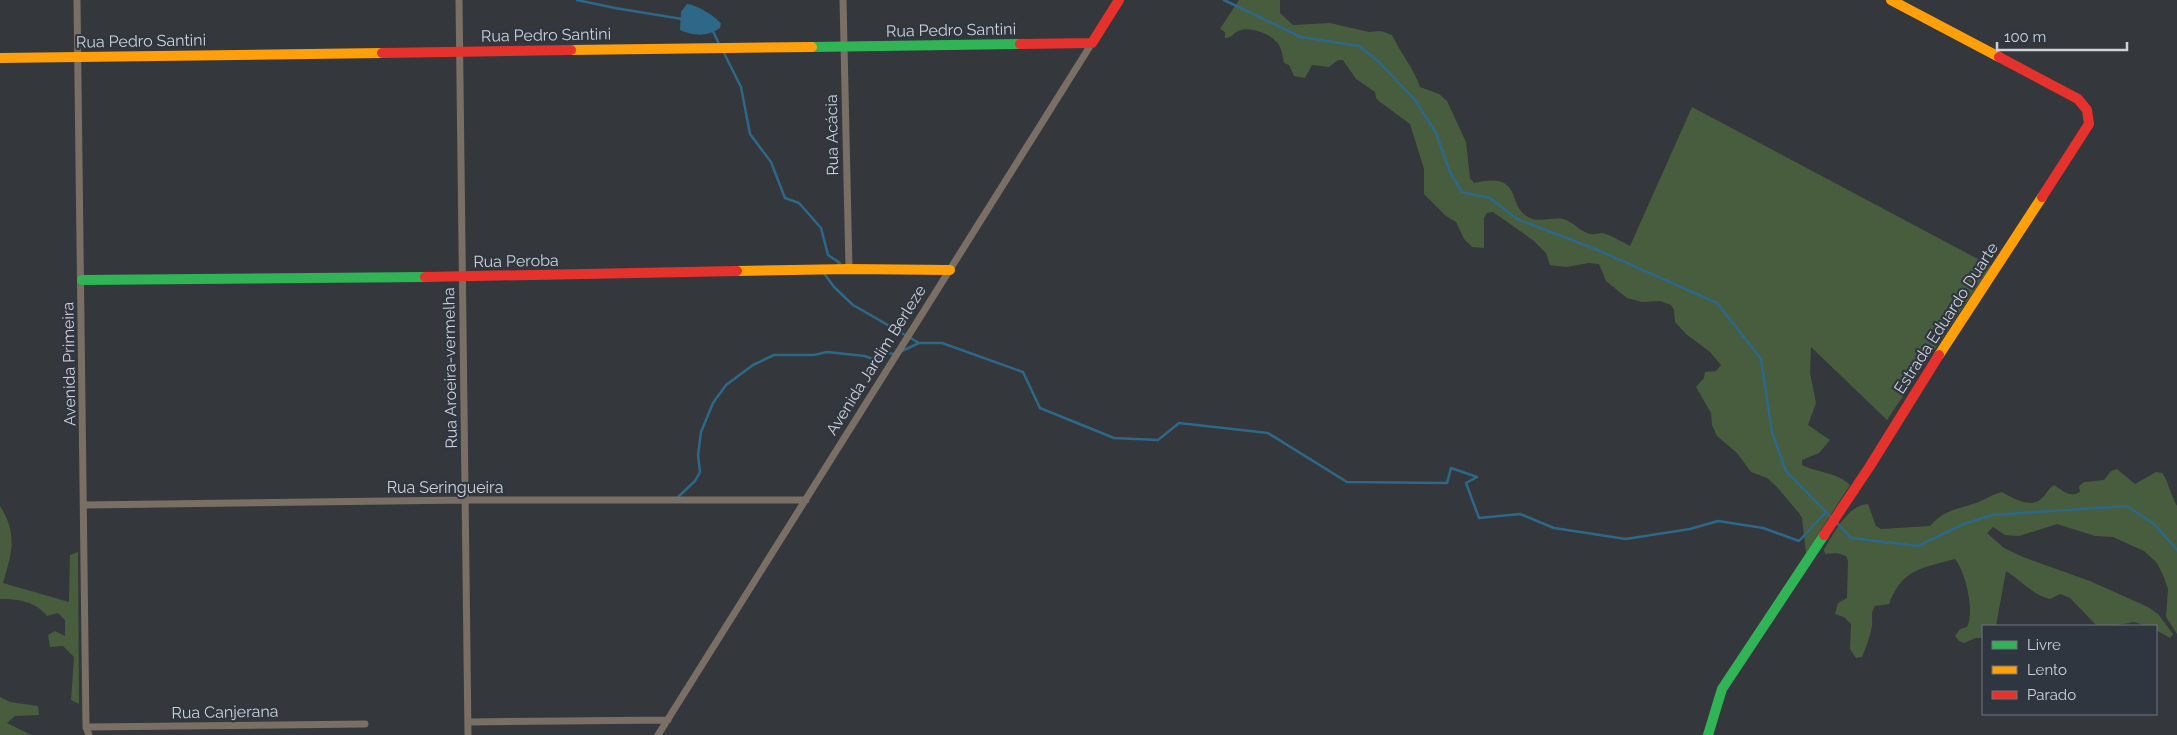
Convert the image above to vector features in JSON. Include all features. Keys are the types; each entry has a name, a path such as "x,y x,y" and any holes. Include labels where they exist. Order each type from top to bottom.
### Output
{"street":[{"name":"Avenida Primeira","path":"77,0 82,280 86,727"},
{"name":"Rua Aroeira-vermelha","path":"458,0 468,735"},
{"name":"Rua Acácia","path":"844,0 849,269"},
{"name":"Avenida Jardim Berleze","path":"658,735 1119,0"},
{"name":"Estrada Eduardo Duarte","path":"1708,735 1722,689 1870,466 1932,365 2089,124 2088,111 2078,99 1891,0"},
{"name":"Rua Pedro Santini","path":"0,58 1092,43"},
{"name":"Rua Peroba","path":"82,280 462,277 849,269 950,270"},
{"name":"Rua Seringueira","path":"84,505 465,500 806,500"},
{"path":"468,722 668,720"},
{"name":"Rua Canjerana","path":"86,727 365,724"},
{"path":"86,727 89,735"}],"green space":[{"path":"1239,0 1280,0 1280,13 1293,25 1330,23 1369,32 1381,31 1392,35 1420,87 1439,94 1447,101 1466,142 1470,178 1474,183 1490,181 1507,185 1512,191 1521,212 1532,219 1563,219 1586,233 1602,233 1630,246 1692,107 1991,266 1887,420 1811,347 1810,373 1816,403 1808,425 1830,440 1819,453 1802,460 1802,465 1833,475 1850,485 1806,553 1802,518 1799,513 1776,486 1767,478 1751,472 1737,453 1717,436 1712,425 1711,413 1696,387 1704,378 1705,372 1716,371 1721,365 1710,352 1686,334 1675,322 1674,310 1671,305 1660,301 1642,302 1627,298 1606,281 1599,264 1589,263 1566,267 1550,265 1546,253 1534,241 1493,212 1487,213 1484,218 1484,248 1472,247 1464,239 1456,222 1446,216 1424,194 1424,169 1410,124 1380,102 1376,98 1375,92 1356,79 1343,60 1338,60 1329,67 1312,65 1305,78 1294,76 1289,65 1284,63 1280,47 1268,35 1255,30 1243,29 1225,38 1225,32 1220,29"},
{"path":"2117,469 2135,484 2156,472 2162,473 2177,506 2177,634 2166,617 2168,589 2163,575 2157,563 2144,551 2113,537 2095,536 2057,524 2019,536 2005,535 1993,527 1987,533 2004,548 2023,557 2090,581 2148,607 2158,614 2173,634 2170,638 2157,631 2157,625 2144,625 2134,622 2118,625 2096,625 2070,598 2060,594 2050,599 2044,597 2006,571 1996,625 1982,625 1982,638 1976,638 1964,643 1955,636 1960,629 1967,627 1970,603 1963,573 1955,559 1914,572 1900,583 1889,604 1875,606 1872,613 1871,630 1862,657 1856,658 1850,649 1851,624 1844,617 1835,614 1838,603 1847,598 1848,561 1846,556 1837,553 1825,554 1824,549 1842,521 1854,509 1868,504 1876,526 1881,529 1930,526 1935,520 1946,513 2002,492 2017,500 2028,503 2039,501 2054,485 2067,493 2076,494 2080,492 2079,486 2084,482 2104,480 2111,471"},
{"path":"0,506 6,516 12,544 3,583 69,602 70,555 78,552 79,704 71,700 74,657 63,646 50,647 48,635 55,631 65,636 65,620 58,613 47,616 37,607 26,602 0,599"},
{"path":"0,697 10,702 38,706 39,715 15,716 7,723 31,735 0,735"}],"water":[{"path":"687,4 700,8 711,15 719,21 721,24 720,28 700,35 680,30 681,12"}],"waterway":[{"path":"577,0 682,19"},
{"path":"1224,0 1301,37 1359,46 1378,61 1415,100 1436,133 1450,172 1462,192 1490,198 1517,219 1600,251 1717,303 1761,359 1772,432 1786,471 1831,517"},
{"path":"713,31 719,44"},
{"path":"723,51 741,87 750,134 771,162 785,198 799,203 821,228 828,255 840,263 837,266"},
{"path":"823,272 834,287 853,305 919,343"},
{"path":"902,351 919,343 942,343 1023,372 1040,408 1114,438 1158,440 1179,423 1268,433 1347,482 1447,483 1451,468 1477,477 1466,483 1479,518 1520,514 1554,528 1626,539 1690,529 1718,521 1763,528 1799,541 1826,512"},
{"path":"677,498 695,481 700,472 698,455 701,432 713,403 726,385 753,365 774,355 814,355 827,352 865,356 875,360 883,352 894,354"},
{"path":"1837,523 1851,538 1918,546 1964,524 1992,515 2127,506 2154,524 2177,550"}],"traffic: fast":[{"path":"812,47 1020,44"},
{"path":"82,280 425,277"},
{"path":"1708,735 1722,689 1824,535"}],"traffic: slow":[{"path":"1891,0 1999,57"},
{"path":"571,50 812,47"},
{"path":"0,58 382,53"},
{"path":"1939,355 2042,197"},
{"path":"737,271 950,270"}],"traffic: jam":[{"path":"1020,44 1092,43 1119,0"},
{"path":"382,53 571,50"},
{"path":"1999,57 2078,99 2087,110 2089,124 2042,197"},
{"path":"425,277 737,271"},
{"path":"1824,535 1870,466 1939,355"}]}
